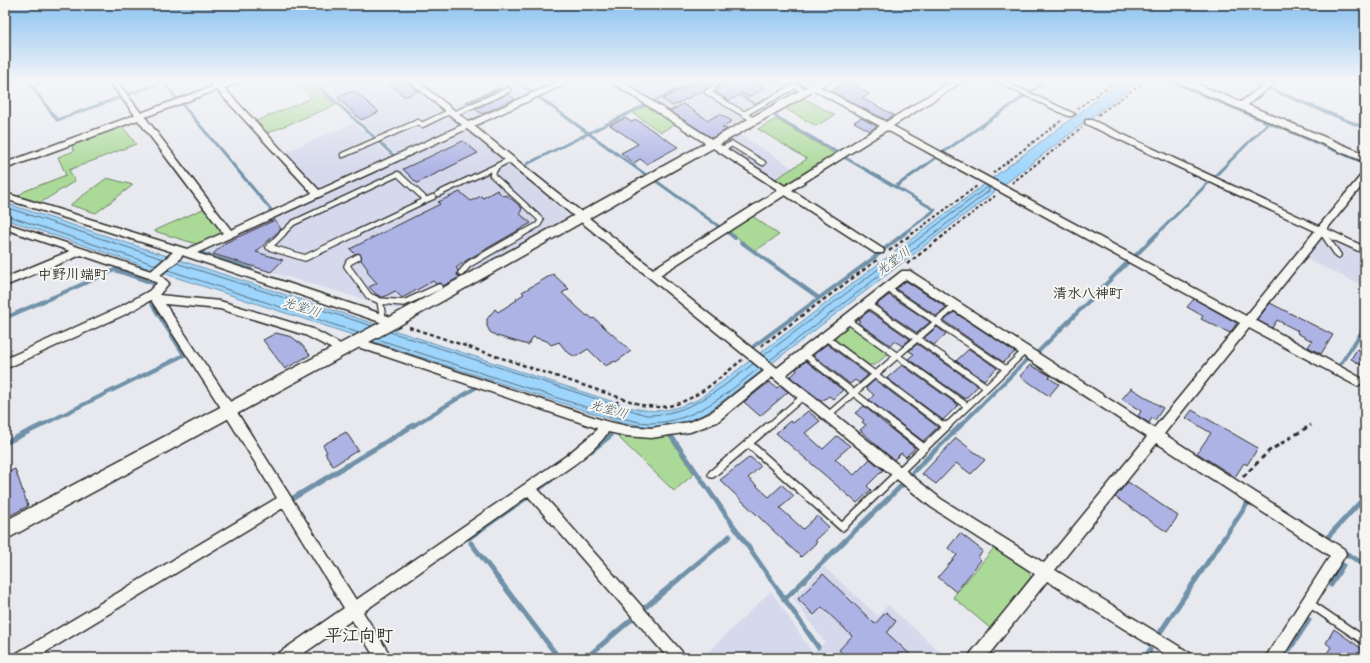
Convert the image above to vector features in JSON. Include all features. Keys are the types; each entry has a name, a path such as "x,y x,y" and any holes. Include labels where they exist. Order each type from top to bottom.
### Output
{"street":[{"path":"136,111 229,234"},
{"path":"5,166 154,111"},
{"path":"240,111 318,194"},
{"path":"450,111 936,503 1185,658"},
{"path":"153,275 180,254 229,234 499,111"},
{"path":"662,111 879,251"},
{"path":"5,530 342,350 388,322 581,217 717,146 749,117 762,111"},
{"path":"855,111 1004,189 1357,382"},
{"path":"652,275 910,111"},
{"path":"1064,111 1071,114"},
{"path":"1253,111 1365,158"},
{"path":"1089,122 1365,251"},
{"path":"976,658 1365,176"},
{"path":"5,196 115,229 180,254 388,322"},
{"path":"5,226 153,275 164,282 155,296"},
{"path":"5,282 80,251"},
{"path":"358,341 627,431 651,433 665,432 690,427 713,418 804,354 906,274 1339,554 1273,658"},
{"path":"155,296 229,410 384,658"},
{"path":"5,364 155,296 220,305 309,332 342,350"},
{"path":"284,658 570,460 599,436 606,424"},
{"path":"529,488 678,658"},
{"path":"22,658 285,500"}],"lane":[{"path":"343,155 418,122 422,125 458,111"},
{"path":"739,111 749,117"},
{"path":"717,146 732,144 762,163"},
{"path":"438,194 511,160"},
{"path":"461,273 469,264 538,225 541,220 492,175 497,166"},
{"path":"426,200 398,174 293,223 269,247 305,258 433,197"},
{"path":"1320,230 1338,255"},
{"path":"498,247 509,257"},
{"path":"358,257 349,262 347,266 369,296 380,301 404,303 439,287"},
{"path":"887,288 1006,369"},
{"path":"380,301 388,322"},
{"path":"867,304 987,388"},
{"path":"827,416 956,306"},
{"path":"847,320 967,406"},
{"path":"826,337 946,427"},
{"path":"748,443 842,527 1025,350"},
{"path":"804,354 924,448"},
{"path":"712,474 804,396"},
{"path":"1308,602 1365,641"}],"path":[{"path":"906,274 905,266 1104,111"},
{"path":"388,322 619,398 606,424"},
{"path":"1234,485 1269,451 1311,425"}],"shaded area":[{"path":"349,111 444,111 461,125 397,155"},
{"path":"457,111 493,111 473,120 467,119"},
{"path":"667,111 760,111 710,139"},
{"path":"354,123 392,157 322,190 317,189 283,153"},
{"path":"463,131 468,131 567,214 566,218 500,255 501,257 406,309 400,310 206,253 207,249 278,216 277,215"},
{"path":"739,134 793,168 774,180 722,147 723,143"},
{"path":"1322,236 1328,236 1365,253 1365,287 1304,258"},
{"path":"824,567 878,616 888,605 947,658 836,658 832,653 824,658 706,658 704,656 771,591 812,652 825,643 793,598"}],"green space":[{"path":"281,111 321,111 265,134 254,122"},
{"path":"636,111 658,111 677,123 661,132 632,113"},
{"path":"789,111 827,111 835,115 816,126"},
{"path":"776,119 837,155 788,186 784,186 774,180 807,159 758,129"},
{"path":"122,126 136,144 69,170 75,181 40,203 18,196 25,191 66,175 58,157 74,151 71,144"},
{"path":"107,178 133,185 96,213 70,205"},
{"path":"205,208 223,232 220,236 200,245 154,231"},
{"path":"751,215 779,235 755,251 727,230"},
{"path":"849,324 889,353 875,365 869,365 836,340 834,335"},
{"path":"668,435 694,474 674,491 617,436 640,437"},
{"path":"994,548 1027,570 1031,577 991,629 953,597"}],"water":[{"name":"光堂川","path":"1082,111 1100,111 707,413 684,423 663,426 650,427 621,422 616,423 617,421 141,266 139,264 5,219 5,203 629,407 657,411 673,409 699,399"}],"building":[{"path":"352,111 379,112 361,120"},
{"path":"478,111 489,111 482,114"},
{"path":"670,111 694,111 708,120 720,114 732,121 722,127 727,129 712,138"},
{"path":"869,111 886,111 894,115 886,120"},
{"path":"625,118 631,122 637,120 678,147 647,164 640,159 634,163 621,153 638,144 610,125"},
{"path":"861,118 877,126 870,131 854,122"},
{"path":"463,141 478,153 417,183 403,169"},
{"path":"497,190 503,196 506,195 522,208 520,214 531,223 467,260 456,268 458,270 457,275 460,277 443,286 441,283 436,284 433,281 402,298 395,291 381,297 369,287 377,283 368,273 367,268 361,260 361,255 358,253 355,254 350,249 440,204 438,202 460,192 471,201 481,196 483,198"},
{"path":"275,220 281,229 256,252 283,260 271,272 213,254 225,243"},
{"path":"553,274 569,289 562,293 587,316 588,315 593,319 594,318 631,351 616,362 615,361 605,366 588,349 577,356 574,356 567,352 559,342 551,345 547,341 533,337 528,345 497,336 490,332 487,326 487,319 495,309 498,312 517,300 516,299 524,294 522,292"},
{"path":"906,281 947,308 936,316 896,289"},
{"path":"889,295 930,322 917,333 876,305"},
{"path":"1194,299 1237,323 1230,333 1201,319 1203,316 1187,307"},
{"path":"1270,303 1333,335 1321,354 1308,347 1312,341 1297,333 1298,331 1277,320 1272,328 1257,320"},
{"path":"869,311 910,339 902,346 895,341 890,345 858,323 860,321 858,320"},
{"path":"954,312 1015,352 1003,362 944,321"},
{"path":"937,327 946,334 934,345 924,338"},
{"path":"276,333 292,337 302,345 310,355 285,369 263,340"},
{"path":"827,344 868,375 859,383 855,380 850,384 813,355"},
{"path":"917,344 978,386 965,399 908,359 914,354 909,351"},
{"path":"969,349 997,368 984,380 956,361"},
{"path":"1357,349 1365,353 1365,367 1351,359"},
{"path":"806,361 843,390 833,399 829,396 822,401 790,377 797,371 796,369"},
{"path":"902,365 958,405 943,420 887,378"},
{"path":"1030,365 1051,376 1049,377 1059,384 1049,396 1020,376"},
{"path":"875,380 938,427 923,441 869,400 874,395 866,388"},
{"path":"769,382 777,388 780,385 788,392 760,416 744,402"},
{"path":"1131,388 1163,408 1155,420 1152,418 1149,423 1138,416 1141,411 1122,399"},
{"path":"864,406 915,448 906,457 901,453 894,460 860,430 866,425 862,422 864,420 855,413"},
{"path":"1192,410 1258,448 1247,465 1244,463 1235,477 1197,453 1211,433 1186,418"},
{"path":"808,411 820,421 805,433 823,449 837,436 850,446 835,459 854,475 870,459 883,470 867,486 871,490 857,503 776,433 790,421 793,423"},
{"path":"346,432 358,450 333,466 325,453 327,452 323,445"},
{"path":"956,438 985,460 971,474 956,463 936,484 922,474"},
{"path":"750,457 761,466 748,478 769,497 782,485 794,496 780,508 803,529 817,516 829,527 815,540 817,542 801,557 720,480"},
{"path":"15,469 28,506 7,517 5,509 5,474"},
{"path":"1128,482 1178,516 1167,532 1115,497"},
{"path":"960,533 983,551 978,557 981,560 956,592 938,577 957,555 948,548"},
{"path":"823,574 875,624 886,612 896,621 887,633 914,658 847,658 839,650 852,636 822,607 814,615 798,599"},
{"path":"1334,629 1365,651 1365,658 1324,658 1331,647 1326,643"}],"waterway":[{"path":"50,111 57,120 82,111"},
{"path":"188,111 272,211"},
{"path":"346,111 375,138"},
{"path":"558,111 588,133"},
{"path":"588,133 633,111"},
{"path":"942,153 1003,111"},
{"path":"1241,111 1268,123"},
{"path":"1324,111 1365,128"},
{"path":"775,116 838,153"},
{"path":"1213,178 1268,123"},
{"path":"1268,123 1281,128"},
{"path":"1291,132 1365,163"},
{"path":"527,164 588,133"},
{"path":"588,133 646,175"},
{"path":"379,142 394,156"},
{"path":"844,157 895,187"},
{"path":"895,187 937,157"},
{"path":"656,181 721,228"},
{"path":"1134,257 1209,182"},
{"path":"895,187 935,210 903,234"},
{"path":"726,231 730,234"},
{"path":"729,233 735,238"},
{"path":"883,250 905,233"},
{"path":"741,242 819,298"},
{"path":"206,248 203,250 203,254 251,269"},
{"path":"754,346 879,254"},
{"path":"1037,353 1129,261"},
{"path":"5,318 115,270 153,283"},
{"path":"40,426 184,355 151,303"},
{"path":"1336,366 1338,368 1365,327"},
{"path":"960,426 1029,358"},
{"path":"413,426 475,388"},
{"path":"5,443 42,425"},
{"path":"290,500 414,425"},
{"path":"913,472 961,425"},
{"path":"591,451 610,436"},
{"path":"671,436 785,599"},
{"path":"540,488 551,480"},
{"path":"785,599 901,486"},
{"path":"1325,540 1365,497"},
{"path":"469,538 526,498"},
{"path":"1161,631 1247,504"},
{"path":"642,610 730,536"},
{"path":"471,543 559,658"},
{"path":"1342,551 1365,565"},
{"path":"1331,585 1343,565"},
{"path":"785,599 818,647"},
{"path":"586,658 633,618"},
{"path":"1290,649 1309,620"},
{"path":"1144,658 1150,650"}],"district":[{"name":"中野川端町","path":"73,274"},
{"name":"清水八神町","path":"1088,293"},
{"name":"平江向町","path":"359,635"}]}
